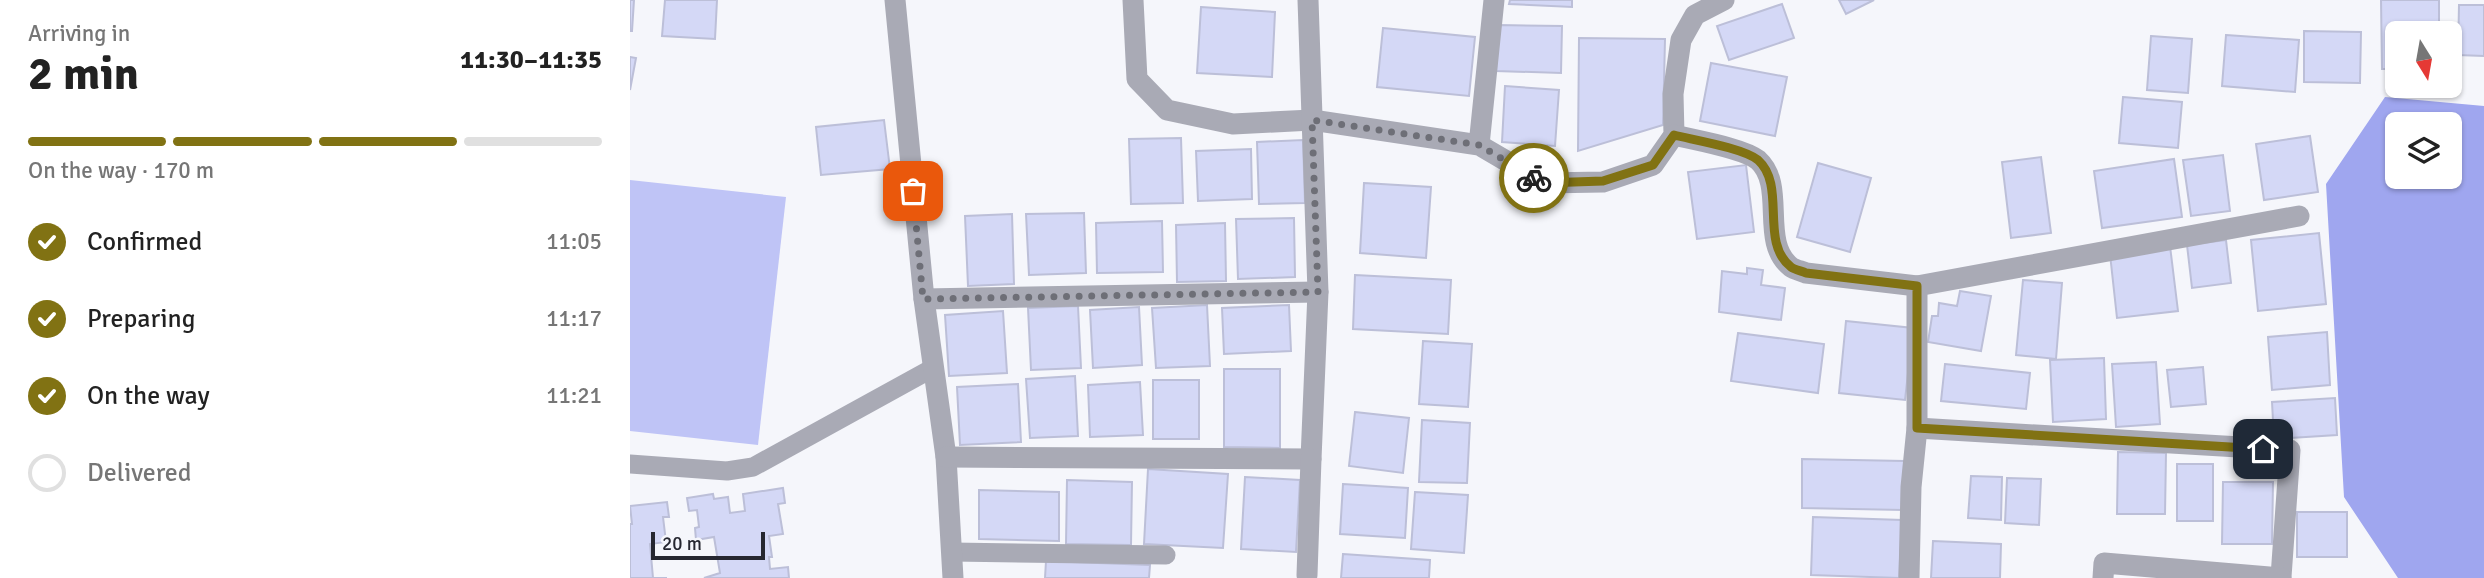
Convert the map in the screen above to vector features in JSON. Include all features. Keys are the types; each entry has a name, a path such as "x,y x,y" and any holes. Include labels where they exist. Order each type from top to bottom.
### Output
{"street":[{"path":"895,0 923,299 946,457 953,578"},
{"path":"1133,0 1137,79 1167,110 1234,124 1312,120 1479,145 1544,183 1603,181 1653,165 1674,135 1673,94 1681,40 1695,15 1724,0"},
{"path":"1307,575 1318,292 1308,0"},
{"path":"1479,145 1494,0"},
{"path":"1674,135 1745,153 1758,160 1769,176 1776,239 1781,253 1791,267 1806,273 1917,286 2299,216"},
{"path":"1909,578 1911,487 1917,428 1917,286"},
{"path":"923,299 1318,292"},
{"path":"1917,428 2290,450 2281,578 2104,564 2103,578"},
{"path":"946,457 1311,459"}],"lane":[{"path":"630,464 727,471 753,467 933,368"},
{"path":"952,552 1166,555"}],"shaded area":[{"path":"2385,97 2484,106 2484,578 2398,578 2344,497 2326,184"},
{"path":"630,180 786,197 758,445 630,431"}],"building":[{"path":"630,0 634,0 632,31 630,31"},
{"path":"665,0 717,0 715,39 662,36"},
{"path":"1510,0 1572,0 1572,7 1509,4"},
{"path":"1839,0 1874,0 1846,14"},
{"path":"2381,0 2439,0 2439,21 2385,21 2385,69 2382,69"},
{"path":"1782,4 1794,38 1729,60 1717,26"},
{"path":"2459,5 2484,5 2484,56 2462,55 2462,21 2459,21"},
{"path":"1201,7 1275,12 1272,77 1197,73"},
{"path":"1498,25 1562,26 1561,73 1496,71"},
{"path":"1383,28 1475,37 1469,96 1377,87"},
{"path":"2304,31 2361,32 2360,83 2304,82"},
{"path":"2226,35 2299,40 2295,92 2222,86"},
{"path":"2151,36 2192,39 2188,93 2147,90"},
{"path":"1579,38 1665,39 1663,125 1578,151"},
{"path":"630,57 636,58 630,90"},
{"path":"1711,63 1787,77 1775,136 1700,121"},
{"path":"1505,86 1559,90 1555,146 1502,142"},
{"path":"2123,97 2182,102 2178,148 2119,143"},
{"path":"884,120 890,169 821,175 816,127"},
{"path":"2310,136 2318,192 2264,200 2256,144"},
{"path":"1181,138 1183,203 1131,204 1129,139"},
{"path":"1303,140 1305,203 1259,204 1257,142"},
{"path":"1251,149 1252,199 1198,201 1196,151"},
{"path":"2223,155 2230,211 2191,216 2183,160"},
{"path":"2041,157 2051,233 2011,238 2002,162"},
{"path":"2174,159 2182,217 2102,228 2094,171"},
{"path":"1818,163 1871,178 1850,252 1797,237"},
{"path":"1746,165 1754,232 1697,239 1688,172"},
{"path":"1364,183 1431,187 1426,258 1360,253"},
{"path":"1084,213 1086,273 1029,275 1026,214"},
{"path":"1012,214 1014,284 968,286 965,216"},
{"path":"1294,218 1295,277 1238,279 1236,219"},
{"path":"1162,221 1163,272 1097,273 1096,223"},
{"path":"1225,223 1226,281 1177,282 1176,225"},
{"path":"2319,233 2326,304 2258,311 2251,240"},
{"path":"2226,240 2231,283 2192,288 2187,245"},
{"path":"2170,246 2178,311 2117,318 2110,254"},
{"path":"1747,268 1763,270 1761,285 1785,288 1781,320 1719,312 1722,271 1747,274"},
{"path":"1355,275 1451,280 1448,334 1353,329"},
{"path":"2023,280 2062,283 2056,359 2016,355"},
{"path":"1960,291 1991,296 1981,351 1928,342 1932,316 1938,316 1939,303 1957,306"},
{"path":"1207,305 1210,366 1156,368 1152,308"},
{"path":"1289,305 1291,351 1224,354 1222,308"},
{"path":"1078,306 1081,368 1031,370 1028,308"},
{"path":"1139,307 1142,365 1093,368 1090,310"},
{"path":"1003,311 1007,373 949,376 945,315"},
{"path":"1846,321 1913,328 1905,400 1839,393"},
{"path":"2327,332 2330,385 2272,390 2268,337"},
{"path":"1738,333 1824,344 1818,393 1731,381"},
{"path":"1423,341 1472,344 1468,407 1419,404"},
{"path":"2104,358 2106,419 2053,422 2050,360"},
{"path":"2156,362 2160,424 2116,427 2112,364"},
{"path":"1945,364 2030,373 2026,409 1941,401"},
{"path":"2203,367 2206,404 2171,407 2167,370"},
{"path":"1224,369 1280,369 1280,448 1224,447"},
{"path":"1075,376 1078,436 1030,438 1026,379"},
{"path":"1153,380 1199,380 1199,439 1153,439"},
{"path":"1140,382 1143,435 1090,437 1088,385"},
{"path":"1018,384 1021,442 960,445 957,387"},
{"path":"2335,398 2337,435 2274,439 2272,402"},
{"path":"1355,412 1409,418 1403,473 1349,466"},
{"path":"1422,420 1470,423 1467,483 1419,482"},
{"path":"2118,452 2166,453 2165,514 2117,514"},
{"path":"1802,459 1904,461 1903,510 1802,508"},
{"path":"2177,464 2213,464 2213,521 2177,521"},
{"path":"1148,469 1228,474 1223,548 1144,544"},
{"path":"1971,476 2002,477 2001,520 1968,518"},
{"path":"1245,477 1300,480 1296,552 1241,549"},
{"path":"2007,478 2041,479 2039,525 2005,523"},
{"path":"1067,480 1132,482 1131,545 1066,544"},
{"path":"2223,482 2273,482 2272,544 2222,544"},
{"path":"1343,484 1408,488 1405,538 1340,534"},
{"path":"783,488 785,503 778,504 783,534 769,536 772,557 769,557 770,569 788,567 789,578 704,578 720,573 714,537 696,540 695,528 699,527 697,510 689,511 687,498 713,494 714,499 728,497 730,513 745,511 743,494"},
{"path":"979,490 1059,492 1059,541 979,539"},
{"path":"1415,492 1468,495 1464,553 1411,549"},
{"path":"667,502 669,517 663,517 666,542 650,544 653,578 630,578 630,506"},
{"path":"2297,512 2347,512 2347,557 2297,557"},
{"path":"1813,517 1902,520 1899,578 1811,575"},
{"path":"1933,541 2001,544 2000,578 1931,578"},
{"path":"1343,554 1430,560 1429,578 1341,578"},
{"path":"1046,561 1150,565 1149,578 1045,578"}],"way so far":[{"path":"913,191 923,299 1318,292 1312,120 1479,145 1534,178"}],"route":[{"path":"1534,178 1544,183 1603,181 1653,165 1674,135 1745,153 1758,160 1769,176 1776,239 1781,253 1791,267 1806,273 1917,286 1917,428 2263,449"}]}
